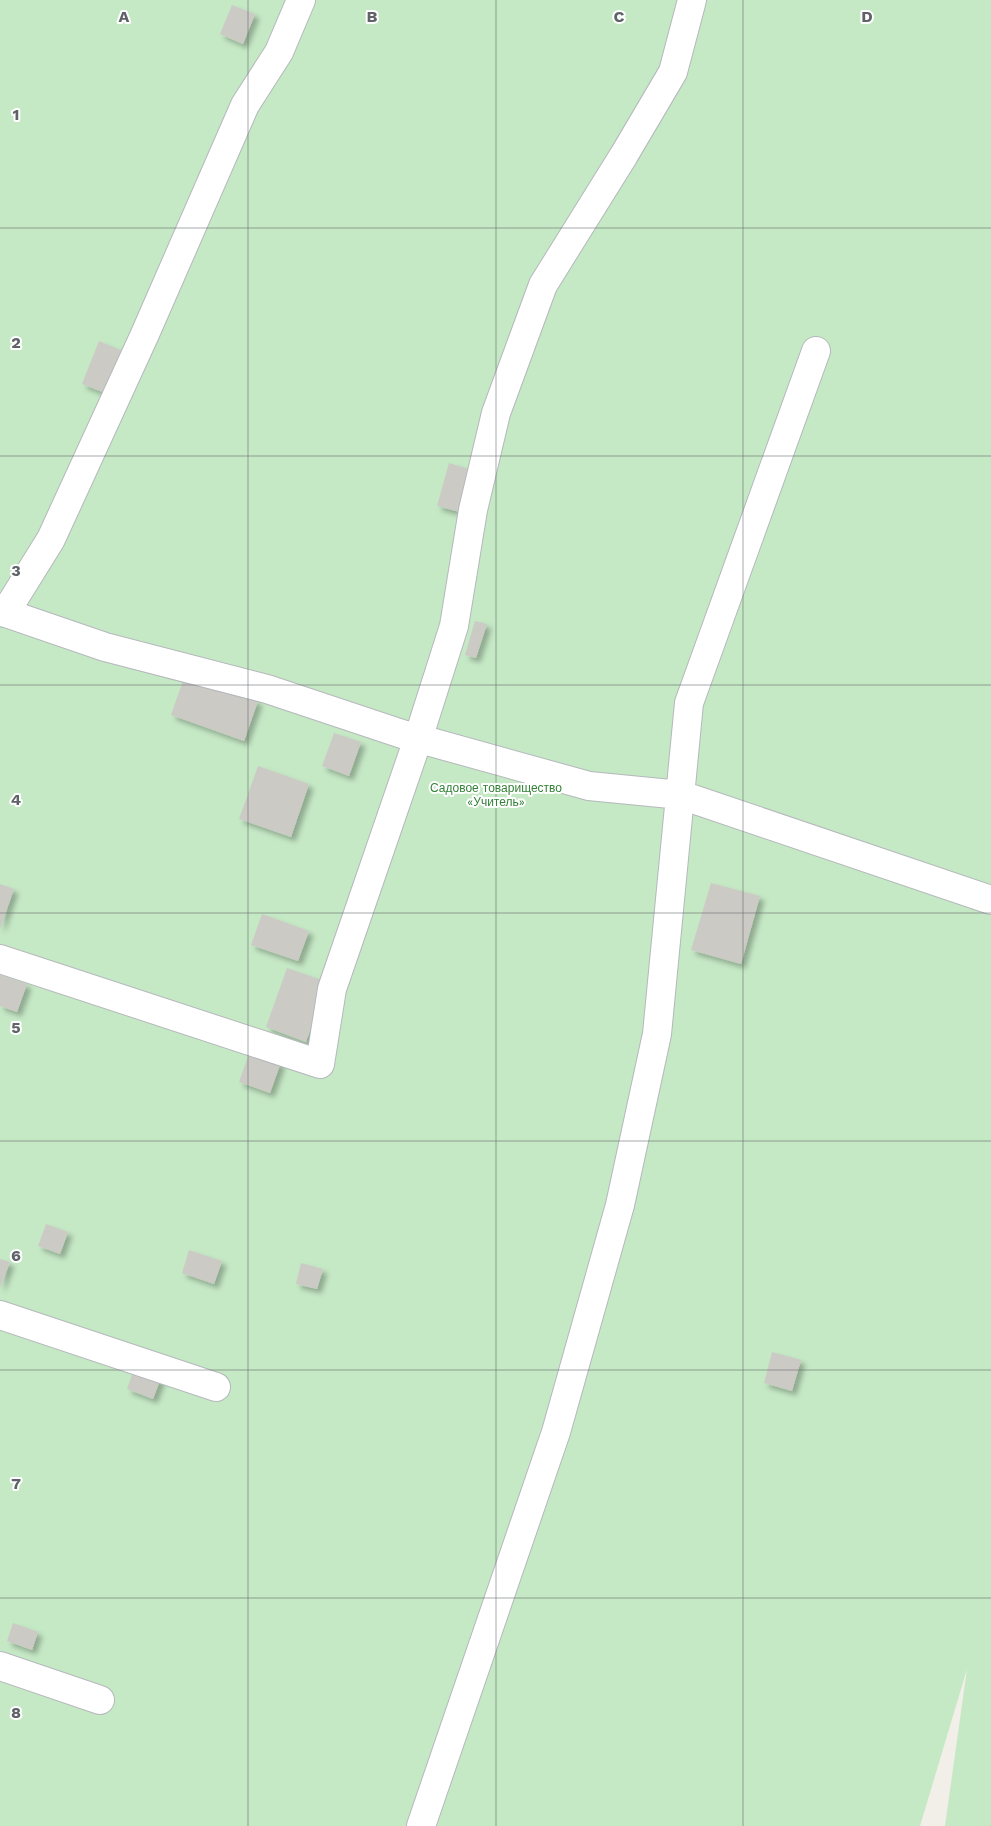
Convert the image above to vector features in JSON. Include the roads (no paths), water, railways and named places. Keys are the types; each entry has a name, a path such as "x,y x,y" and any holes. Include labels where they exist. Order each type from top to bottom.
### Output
{"street":[{"path":"301,0 279,52 245,105 145,334 51,539 2,612 105,647 267,689 418,739 589,786 681,795 991,900"},
{"path":"0,959 320,1064 332,989 418,739 454,626 473,510 496,413 543,285 673,72 692,0"},
{"path":"421,1826 556,1432 620,1205 657,1034 689,703 816,351"},
{"path":"0,1315 216,1387"},
{"path":"0,1666 100,1700"}],"park label":[{"name":"Садовое товарищество «Учитель»","path":"496,795"}]}
